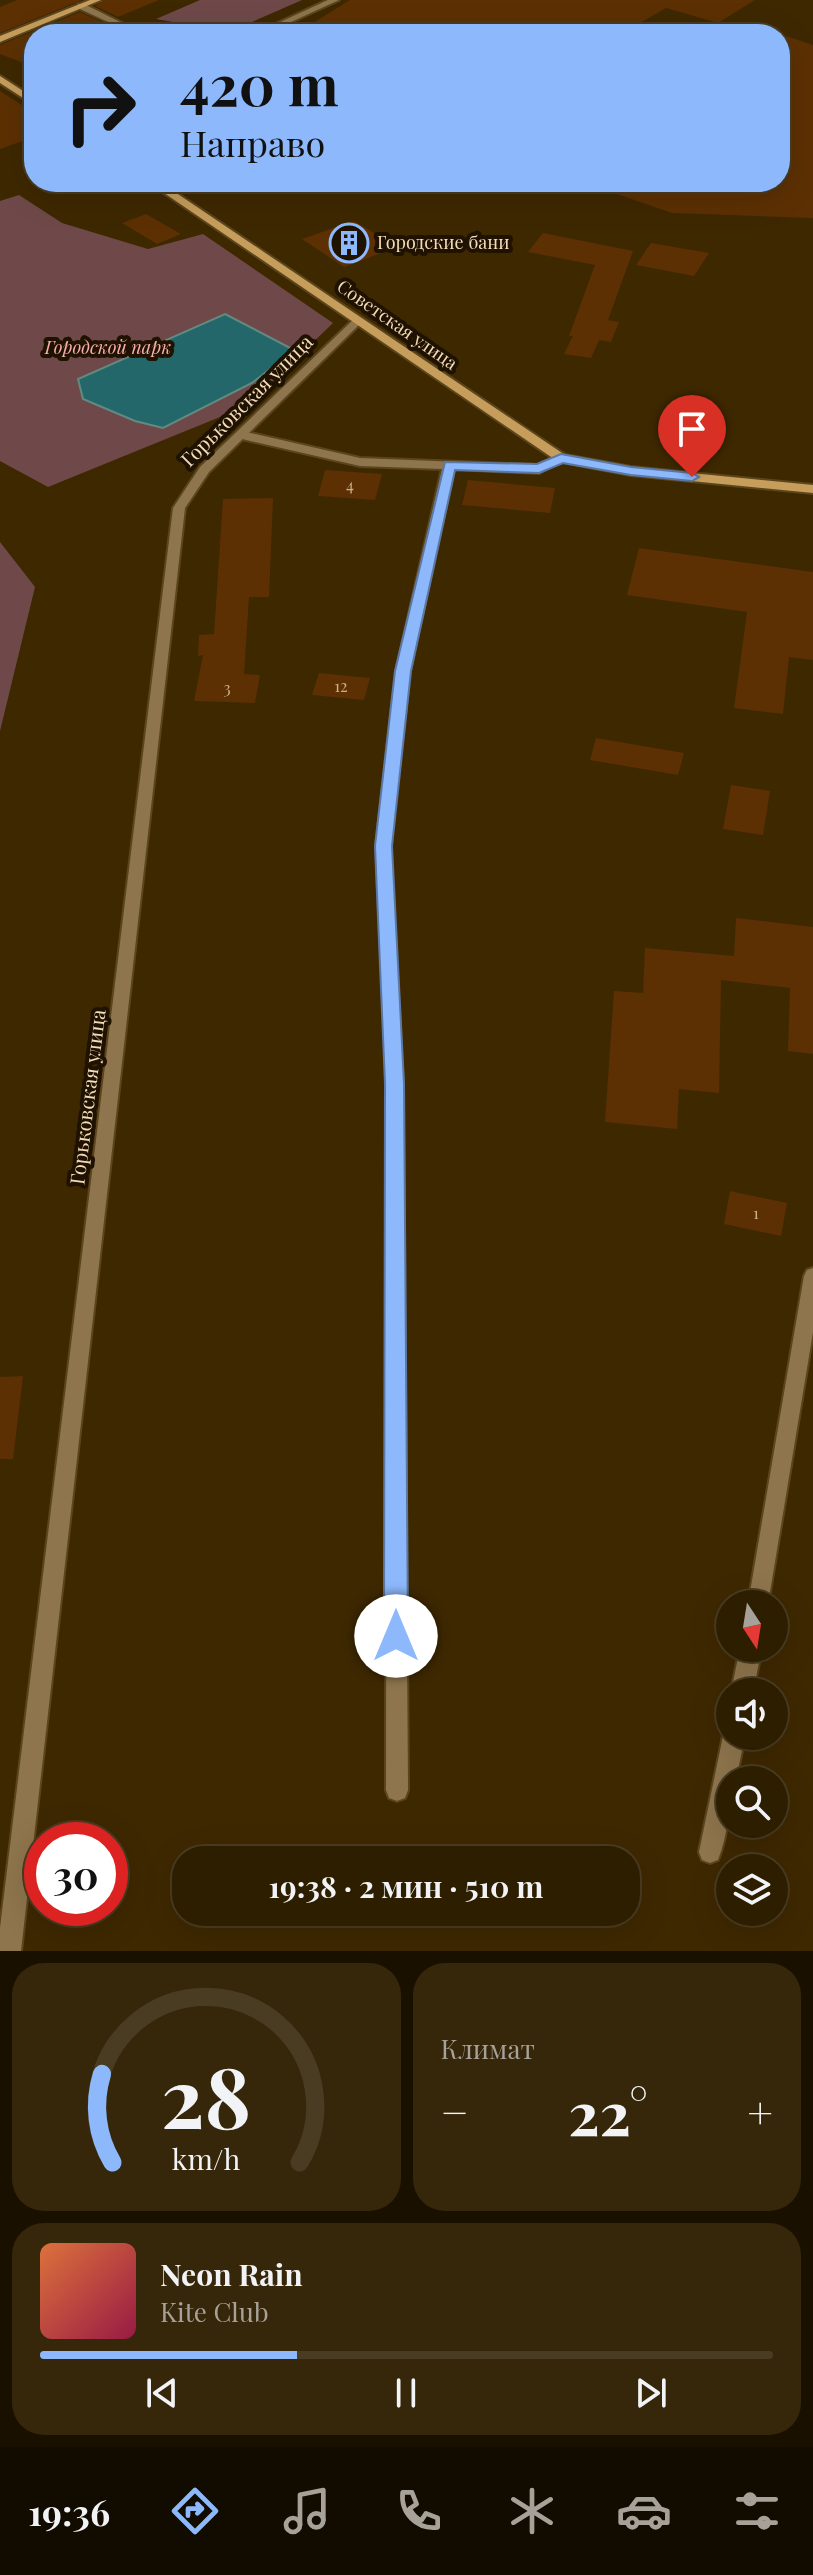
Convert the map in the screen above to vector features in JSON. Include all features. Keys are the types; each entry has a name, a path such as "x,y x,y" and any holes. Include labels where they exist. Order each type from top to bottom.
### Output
{"main road":[{"path":"37,24 97,0"},
{"path":"0,39 24,29"},
{"path":"0,79 24,95"},
{"name":"Советская улица","path":"168,192 561,458 631,471 813,489"}],"street":[{"path":"281,24 335,0"},
{"path":"81,6 118,24"},
{"name":"Горьковская улица","path":"9,1951 179,508 204,470 359,320"},
{"path":"242,435 360,462 539,469 561,458"},
{"path":"397,1790 395,1084 383,846 403,671 449,465"},
{"path":"760,1590 813,1276"},
{"path":"710,1852 731,1750"}],"green space":[{"path":"200,0 302,0 247,24 184,24 156,19"},
{"name":"Городской парк","path":"19,195 62,223 148,249 203,234 333,323 247,406 48,487 0,461 0,201"},
{"path":"0,542 35,587 0,731"}],"water":[{"path":"225,314 294,350 252,383 163,428 135,421 83,399 78,379"}],"building":[{"path":"17,0 82,0 0,33 0,7"},
{"path":"104,0 159,0 118,17 95,6"},
{"path":"350,0 755,0 718,23 666,8 638,24 311,24"},
{"path":"80,12 104,23 102,24 51,24"},
{"path":"24,35 24,63 0,54 0,45"},
{"path":"790,37 813,45 813,218 672,213 611,192 790,192"},
{"path":"0,91 24,107 24,141 0,149"},
{"path":"146,214 181,234 157,244 122,223"},
{"name":"Городские бани","path":"354,221 397,247 344,267 302,239"},
{"path":"543,233 633,251 608,320 619,322 611,342 599,340 591,358 564,354 573,336 569,336 595,265 528,252"},
{"path":"651,243 709,253 694,276 636,265"},
{"path":"325,470 382,474 375,500 318,496"},
{"path":"468,480 555,488 550,513 462,505"},
{"path":"273,498 269,597 249,597 244,674 260,675 255,703 194,701 203,655 198,656 199,635 214,634 223,499"},
{"path":"639,548 813,572 813,660 789,657 783,714 734,708 747,612 627,595"},
{"path":"319,673 370,678 364,700 312,695"},
{"path":"596,738 684,753 678,775 590,760"},
{"path":"731,785 770,791 763,835 723,829"},
{"path":"736,918 813,927 813,1054 788,1051 790,988 721,980 719,1093 679,1089 677,1129 605,1122 614,991 643,993 645,948 734,956"},
{"path":"730,1191 787,1203 781,1236 724,1224"},
{"path":"23,1376 13,1459 0,1459 0,1377"}],"place":[{"name":"Городские бани","path":"349,243"}],"route":[{"path":"396,1636 395,1084 383,846 403,671 449,465 539,469 561,458 631,471 692,477"}]}
